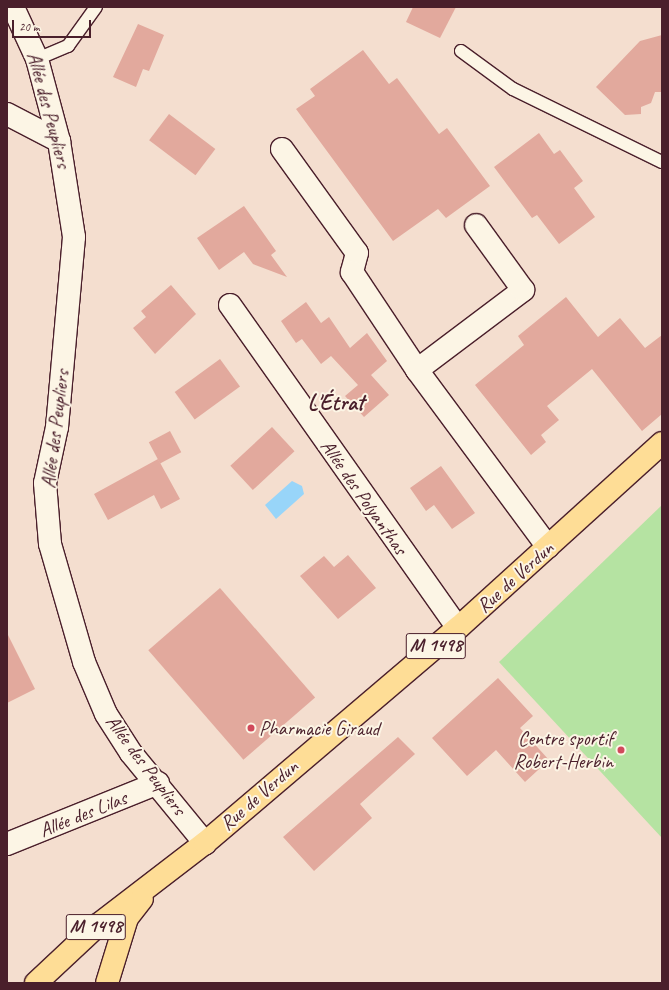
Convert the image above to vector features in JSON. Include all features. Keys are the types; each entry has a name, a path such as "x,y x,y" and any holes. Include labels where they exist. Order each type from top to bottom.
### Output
{"main road":[{"name":"Rue de Verdun","path":"36,983 98,925 162,878 205,843 458,628 662,443"},
{"name":"Rue de Verdun","path":"107,983 127,918 162,878"}],"street":[{"name":"Allée des Peupliers","path":"12,7 37,59 59,140 74,237 57,427 45,483 50,544 84,662 106,714 131,753 158,783 205,843"},
{"path":"7,114 59,140"},
{"path":"282,149 357,253 352,272 417,370 548,547"},
{"path":"417,370 523,290 476,225"},
{"name":"Allée des Polyanthas","path":"230,305 458,628"},
{"name":"Allée des Lilas","path":"7,844 158,783"}],"lane":[{"path":"37,59 68,46 96,7"},
{"path":"461,51 513,89 662,162"}],"green space":[{"name":"Centre sportif Robert-Herbin","path":"662,505 662,838 499,662"}],"water":[{"path":"292,481 302,486 304,494 276,519 265,505"}],"building":[{"path":"413,7 456,7 440,38 406,22"},
{"path":"138,24 164,35 149,71 143,69 136,87 113,77"},
{"path":"662,35 662,92 655,92 651,103 641,107 641,114 625,115 596,87 640,41"},
{"path":"363,50 389,84 397,78 439,134 447,128 490,186 446,218 438,209 393,241 296,109 315,96 310,89"},
{"path":"169,114 215,149 195,175 149,140"},
{"path":"539,133 554,154 560,150 583,181 574,188 595,217 559,244 537,215 532,218 494,167"},
{"path":"244,206 276,251 271,255 287,277 253,264 244,252 219,270 197,238"},
{"path":"171,285 196,314 155,354 133,328 146,317 141,311"},
{"path":"566,297 598,337 620,318 645,348 662,335 662,414 642,431 592,369 547,406 559,420 541,435 546,442 531,455 475,385 524,345 518,336"},
{"path":"306,302 321,323 329,317 350,348 367,333 387,361 371,375 389,395 364,417 345,396 358,385 331,356 321,364 302,339 296,343 281,321"},
{"path":"220,359 240,387 195,419 175,392"},
{"path":"272,427 295,451 253,490 230,466"},
{"path":"170,431 181,452 160,463 149,442"},
{"path":"158,459 180,499 161,509 154,495 108,520 94,494"},
{"path":"441,466 475,513 452,529 434,505 426,511 410,488"},
{"path":"348,555 376,588 338,619 300,576 324,556 334,567"},
{"path":"220,588 315,697 243,760 148,650"},
{"path":"7,633 35,689 7,703"},
{"path":"498,678 533,716 520,728 549,760 525,782 496,750 467,776 432,738"},
{"path":"398,737 415,754 360,804 372,818 314,871 283,837"}],"place":[{"name":"Pharmacie Giraud","path":"251,728"},
{"name":"Centre sportif Robert-Herbin","path":"621,750"}],"district":[{"name":"L'Étrat","path":"336,404"}]}
